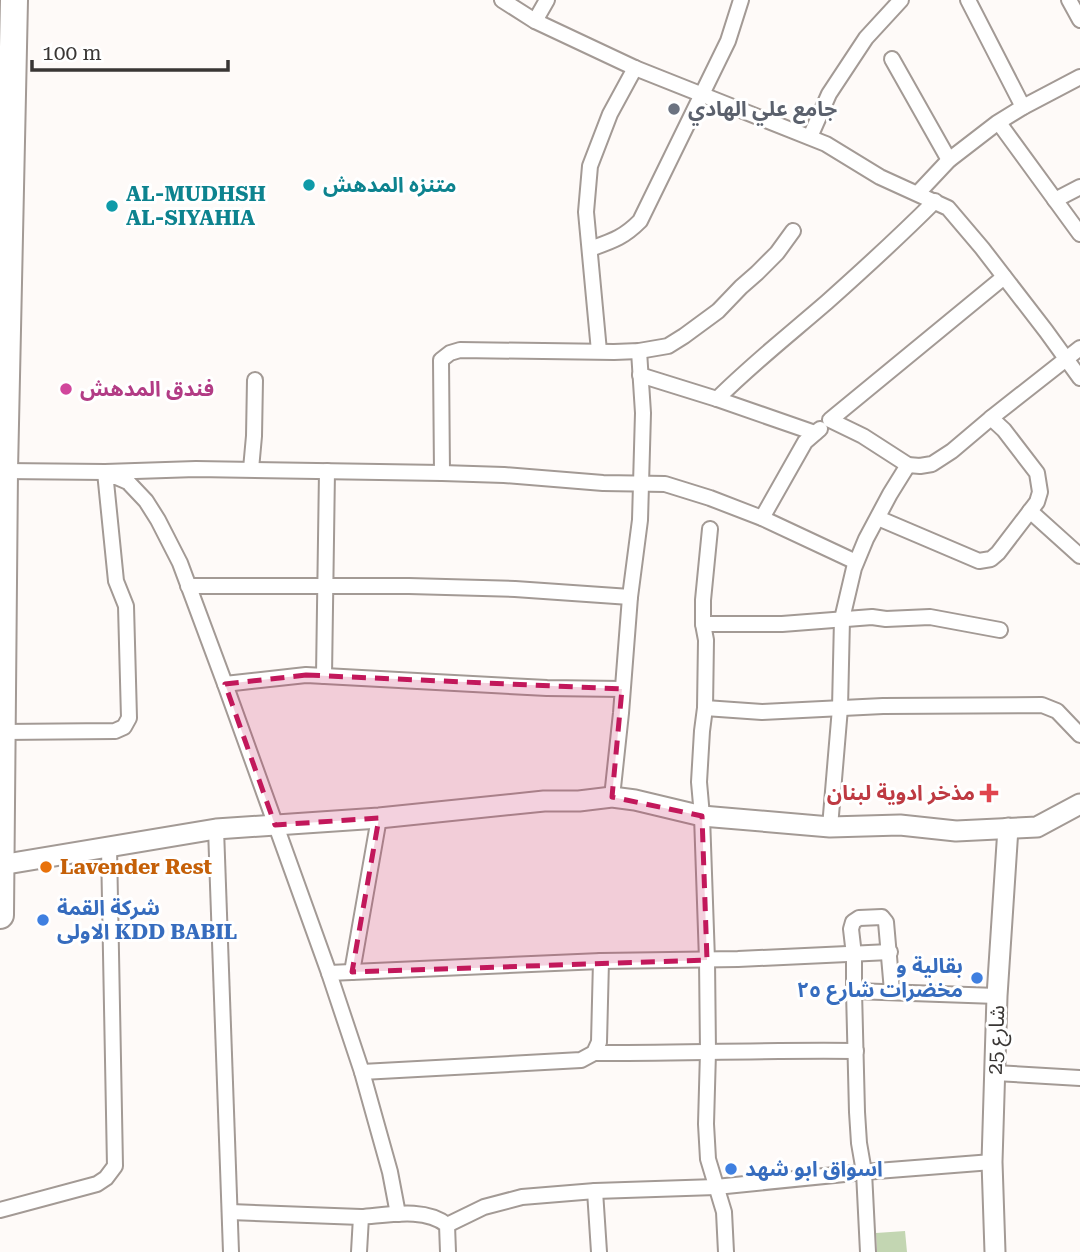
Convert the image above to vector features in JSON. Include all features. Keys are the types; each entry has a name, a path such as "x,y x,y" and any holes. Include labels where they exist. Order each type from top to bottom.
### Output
{"highway":[{"path":"0,915 4,471 14,0"}],"street":[{"path":"502,0 535,21 635,68 810,137 880,177 948,208 982,248 1080,378"},
{"path":"535,21 547,0"},
{"path":"590,249 627,234 639,221 702,96 727,41 741,0"},
{"path":"810,137 830,94 866,38 901,0"},
{"path":"968,0 1023,107"},
{"path":"1069,0 1080,20"},
{"path":"892,59 948,160"},
{"path":"599,351 586,212 590,166 610,114 635,68"},
{"path":"918,193 948,160 999,123 1080,77"},
{"path":"999,123 1080,234"},
{"path":"1055,200 1080,187"},
{"path":"717,399 891,244 935,201"},
{"path":"442,473 441,359 460,350 639,351 668,346 718,310 777,253 793,231"},
{"path":"762,518 805,442 1004,277"},
{"path":"830,420 863,436 908,465 932,464 952,451 1080,348"},
{"path":"612,797 630,597 640,520 643,413 639,351"},
{"path":"640,375 815,433"},
{"path":"251,469 255,380"},
{"path":"878,518 979,562 991,559 998,553 1037,502 1040,492 1037,473 1004,430 991,418"},
{"path":"830,827 839,708 842,619 856,562 890,494 908,465"},
{"path":"4,471 251,469 504,475 603,483 665,484 762,518 856,562"},
{"path":"324,676 327,471"},
{"path":"105,472 128,482 146,501 180,563 329,973 362,1072 390,1172 398,1214"},
{"path":"2,733 115,731 124,727 129,718 125,606 116,581 105,472"},
{"path":"1030,511 1080,556"},
{"path":"710,529 703,600 706,640 705,708 699,782 707,960 706,1136 708,1158 724,1212 726,1252"},
{"path":"188,586 449,587 630,597"},
{"path":"703,624 782,624 872,617 930,617 1000,630"},
{"path":"225,684 306,675 547,688 622,689"},
{"path":"705,708 762,712 1042,705 1057,711 1080,735"},
{"path":"1,865 216,829 379,818 612,797 702,816 830,827 900,825 957,831 1037,827 1080,804"},
{"path":"352,972 379,818"},
{"name":"شارع 25","path":"995,1252 992,1162 997,996 1008,828"},
{"path":"216,829 231,1252"},
{"path":"0,1210 97,1184 106,1178 115,1166 109,847"},
{"path":"867,1252 864,1172 859,1143 851,929 853,922 859,918 882,917 886,922 892,992"},
{"path":"329,973 890,952"},
{"path":"594,1053 599,1042 601,961"},
{"path":"854,991 997,996"},
{"path":"362,1072 581,1060 594,1053 856,1051"},
{"path":"995,1073 1080,1078"},
{"path":"447,1224 484,1207 522,1197 595,1191 716,1187 992,1162"},
{"path":"595,1191 599,1252"},
{"path":"230,1212 361,1217 425,1215 439,1218 447,1224"},
{"path":"359,1252 361,1217"},
{"path":"447,1224 448,1252"}],"highlighted area":[{"path":"306,675 622,689 612,797 702,816 707,960 352,972 379,818 275,825 225,684"}],"green space":[{"path":"905,1231 907,1252 877,1252 876,1233"}],"place":[{"name":"جامع علي الهادي","path":"674,109"},
{"name":"متنزه المدهش","path":"309,185"},
{"name":"AL-MUDHSH AL-SIYAHIA","path":"112,206"},
{"name":"فندق المدهش","path":"66,389"},
{"name":"مذخر ادوية لبنان","path":"989,793"},
{"name":"Lavender Rest","path":"46,867"},
{"name":"شركة القمة الاولى KDD BABIL","path":"43,920"},
{"name":"بقالية و مخضرات شارع ٢٥","path":"977,978"},
{"name":"اسواق ابو شهد","path":"731,1169"}]}
